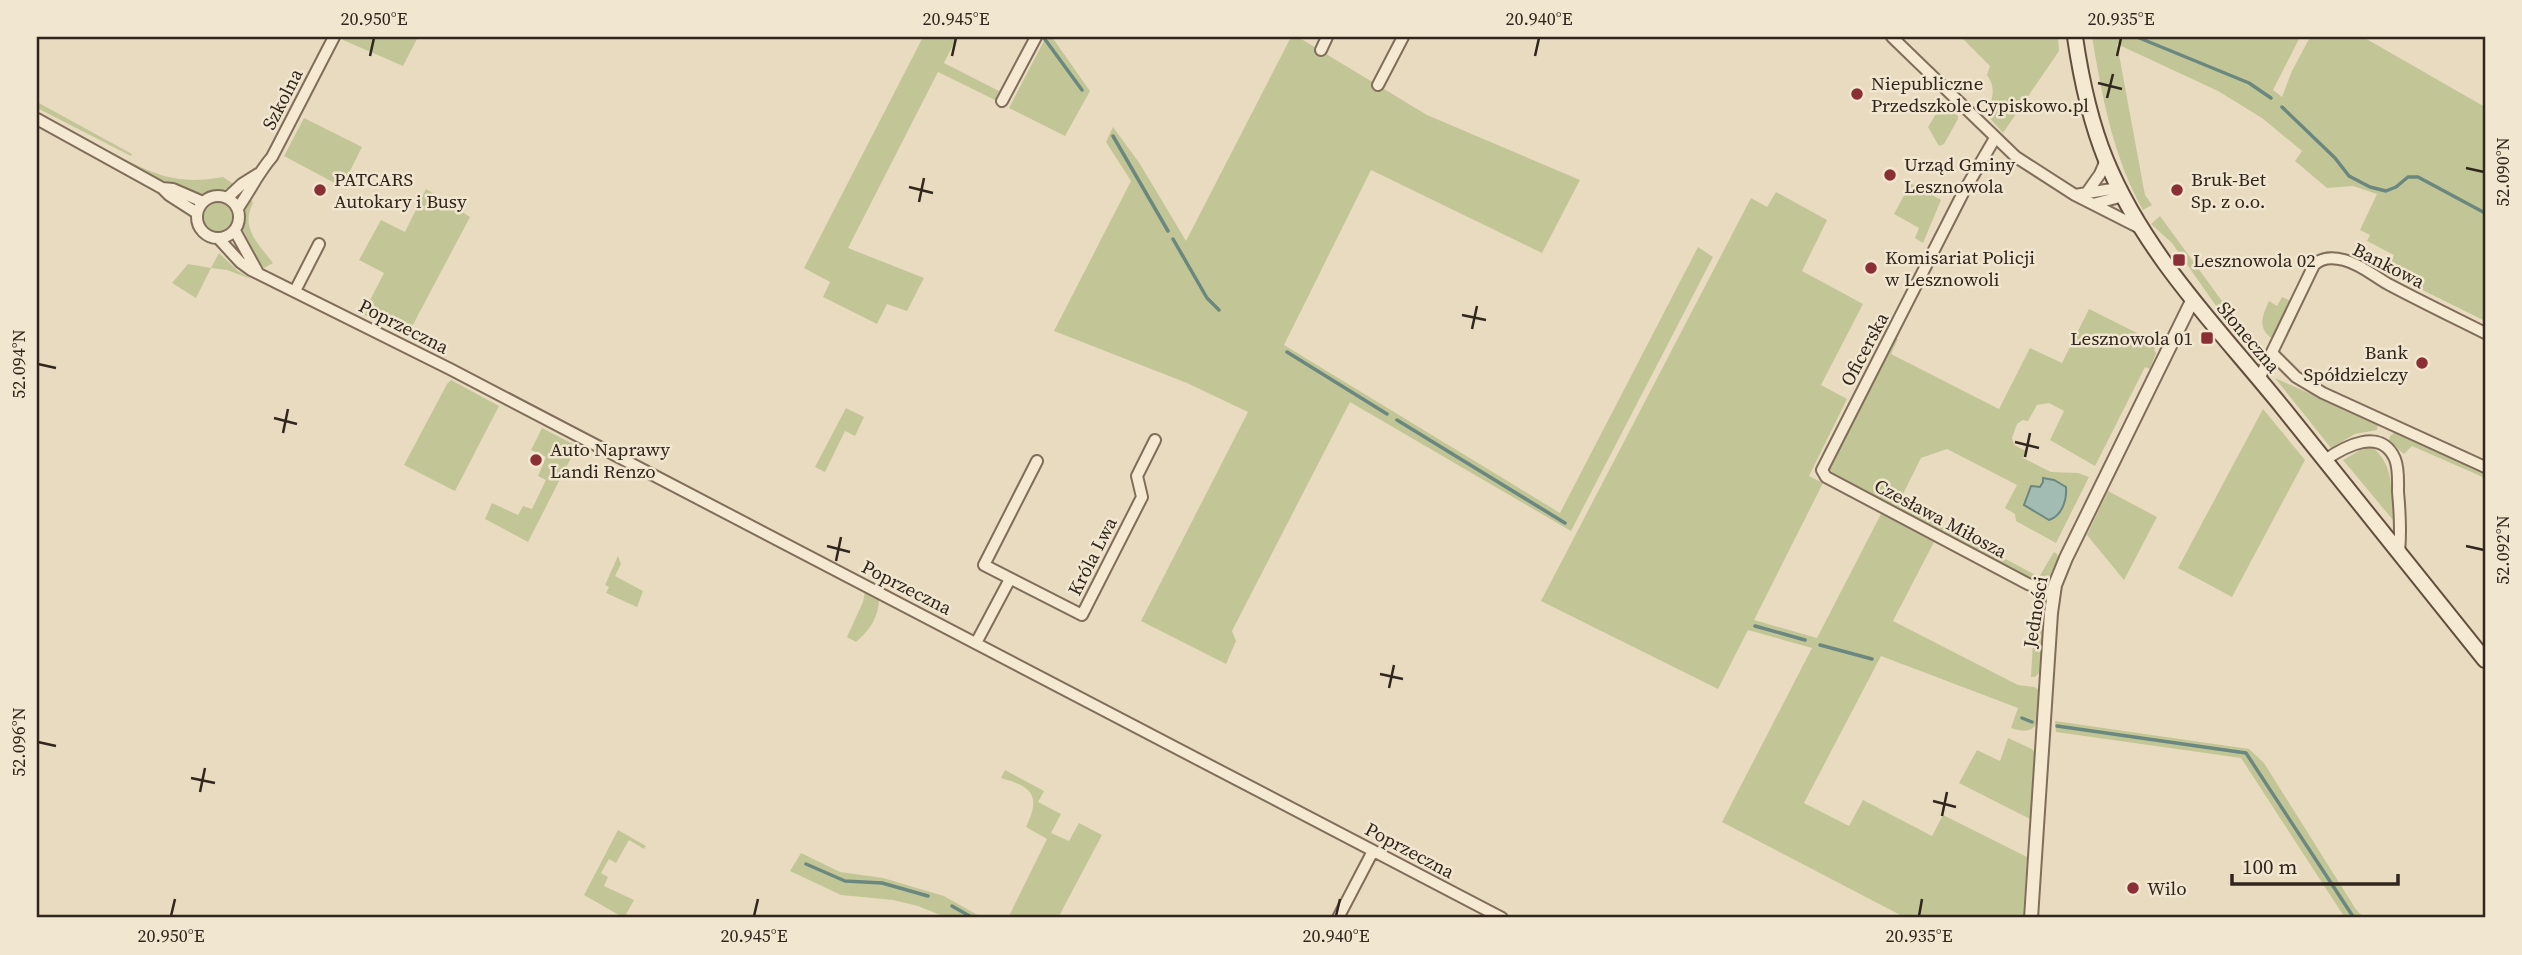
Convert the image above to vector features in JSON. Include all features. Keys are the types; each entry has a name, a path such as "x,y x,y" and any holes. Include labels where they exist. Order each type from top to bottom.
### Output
{"main road":[{"name":"Słoneczna","path":"2075,37 2084,91 2106,160 2142,229 2193,299 2485,660"}],"street":[{"name":"Szkolna","path":"227,198 258,174 272,157 334,37"},
{"path":"1002,101 1036,37"},
{"path":"1321,50 1327,37"},
{"path":"1378,85 1404,37"},
{"path":"1892,37 2016,157 2093,204 2142,229"},
{"path":"37,119 162,188 197,214"},
{"name":"Oficerska","path":"1823,466 1963,193 1995,138"},
{"path":"2081,195 2100,174 2106,160"},
{"name":"Szkolna","path":"237,208 255,183 258,174"},
{"path":"162,188 173,189 203,202"},
{"path":"2081,195 2112,189 2121,192 2116,198 2093,204"},
{"path":"215,196 227,198 237,208 239,223 227,237 209,237 200,229 197,214 203,202 215,196"},
{"path":"234,231 257,271"},
{"name":"Poprzeczna","path":"219,239 251,270 450,369 1502,918"},
{"path":"295,291 319,244"},
{"name":"Bankowa","path":"2259,379 2273,355 2314,265 2320,259 2345,260 2357,265 2485,333"},
{"name":"Jedności","path":"2032,918 2053,594 2066,558 2193,299"},
{"path":"2273,355 2296,377 2323,393 2485,467"},
{"path":"2380,443 2388,424"},
{"name":"Króla Lwa","path":"1037,461 984,565 1082,615 1142,497 1137,477 1155,440"},
{"path":"2325,460 2349,445 2364,440 2380,443 2390,451 2396,465 2401,529 2399,552"},
{"name":"Czesława Miłosza","path":"1823,466 1826,477 2028,584 2053,594"},
{"path":"976,643 1010,579"},
{"path":"1338,918 1373,851"}],"green space":[{"path":"344,37 418,37 403,66 343,40"},
{"path":"923,37 957,37 944,63 999,91 995,100 938,72 848,248 924,278 907,311 887,304 877,324 823,297 830,282 804,268"},
{"path":"1046,37 1052,37 1090,91 1065,136 1009,108"},
{"path":"1291,37 1298,37 1427,115 1580,180 1542,253 1371,170 1284,345 1560,513 1698,247 1713,257 1571,531 1350,402 1232,631 1236,641 1226,664 1141,621 1248,412 1187,383 1054,331 1131,181 1106,142 1113,127 1140,164 1186,241"},
{"path":"1961,37 2058,37 2059,51 2003,133 1988,116 1993,91 1987,75 1990,66"},
{"path":"2092,37 2300,37 2273,90 2282,97 2310,37 2363,37 2485,107 2485,321 2386,272 2394,255 2367,241 2370,235 2360,230 2377,194 2353,186 2327,188 2295,161 2302,151 2262,118 2218,91 2117,44 2145,195 2152,205 2143,210 2116,148"},
{"path":"37,102 132,154 131,156 37,108"},
{"path":"1946,105 1958,119 1944,144 1939,146 1928,127 1939,109"},
{"path":"304,118 362,147 342,187 284,156"},
{"path":"110,152 164,176 190,180 223,177 235,185 211,192 190,191 152,176"},
{"path":"1912,184 1941,200 1923,243 1915,238 1919,228 1894,214"},
{"path":"426,189 470,217 407,336 363,314 384,273 359,260 381,220 405,232"},
{"path":"1776,192 1827,220 1802,271 1863,304 1821,385 1847,399 1809,476 1823,483 1754,620 1817,638 1881,514 1934,542 1893,621 2018,685 2035,687 2041,692 2037,723 2034,728 2021,731 2011,728 2018,708 1881,656 1804,803 1849,826 1863,800 1932,836 1943,815 2027,857 2023,918 1906,918 1722,822 1812,648 1748,630 1718,689 1541,601 1751,198 1767,207"},
{"path":"250,197 253,203 249,220 252,235 273,263 264,268 241,235"},
{"path":"218,203 228,207 232,217 228,227 218,231 208,227 204,217 208,207"},
{"path":"2160,216 2242,331 2265,355 2265,361 2262,361 2214,303 2172,243 2151,224"},
{"path":"219,253 251,279 227,270 211,268"},
{"path":"188,264 211,268 196,298 172,283"},
{"path":"2282,297 2291,301 2273,339 2263,327 2263,317 2269,301 2277,306"},
{"path":"2089,309 2157,343 2154,350 2156,353 2150,369 2145,367 2095,466 2050,440 2064,411 2049,403 2037,405 2028,421 2023,420 2017,424 2012,438 2014,445 2026,451 2023,458 2051,472 2078,473 2089,477 2056,543 2016,521 2015,514 2005,508 2017,485 1947,449 1921,458 1899,502 2039,577 2054,552 2058,558 2048,580 2034,582 1838,478 1829,469 1894,337 1898,339 1891,354 1999,409 2030,348 2062,363"},
{"path":"2275,378 2378,424 2377,430 2355,434 2331,448"},
{"path":"451,380 499,406 455,491 404,465"},
{"path":"846,408 864,417 855,436 845,431 825,472 815,467"},
{"path":"2263,409 2305,460 2232,597 2178,568"},
{"path":"542,428 577,446 528,542 485,519 492,503 518,515 523,506 532,509 546,480 538,476 546,457 531,450"},
{"path":"2394,433 2485,472 2485,478 2412,446 2404,454 2389,441"},
{"path":"2372,447 2385,462 2388,471 2393,520 2343,460 2362,449"},
{"path":"2108,491 2157,517 2124,580 2087,535"},
{"path":"618,556 621,564 615,576 643,591 637,607 606,593 609,587 605,585"},
{"path":"865,591 879,598 879,605 873,623 856,642 847,637 863,602"},
{"path":"2035,607 2041,608 2045,618 2042,670 2035,677 2031,677"},
{"path":"2055,721 2249,749 2264,763 2355,908 2364,918 2345,918 2241,758 2056,732"},
{"path":"2008,738 2032,749 2036,754 2032,820 1959,783 1977,750 2000,761"},
{"path":"1005,770 1044,791 1038,802 1061,814 1051,833 1069,841 1079,823 1102,835 1058,918 1008,918 1047,839 1026,827 1033,808 1031,794 1021,785 1001,778"},
{"path":"618,830 646,846 644,849 629,840 616,863 609,859 601,873 608,877 604,886 634,900 624,918 584,895"},
{"path":"801,853 840,872 883,878 944,896 983,918 948,918 893,900 841,895 790,871"}],"water":[{"path":"2043,478 2054,480 2066,487 2063,507 2049,520 2024,505 2031,486 2040,487"}],"waterway":[{"path":"2137,37 2249,83 2271,98"},
{"path":"1044,38 1082,90"},
{"path":"2282,107 2335,158 2349,176 2370,187 2386,191 2408,177 2418,177 2485,213"},
{"path":"1113,136 1168,231"},
{"path":"1173,239 1207,298 1219,310"},
{"path":"1287,352 1387,414"},
{"path":"1397,420 1565,523"},
{"path":"1755,626 1805,640"},
{"path":"1820,645 1872,659"},
{"path":"2022,718 2032,722"},
{"path":"2057,726 2246,753 2354,918"},
{"path":"806,864 845,881 882,883 928,896"},
{"path":"952,906 973,918"}],"place":[{"name":"Niepubliczne Przedszkole Cypiskowo.pl","path":"1857,94"},
{"name":"Urząd Gminy Lesznowola","path":"1890,175"},
{"name":"PATCARS Autokary i Busy","path":"320,190"},
{"name":"Bruk-Bet Sp. z o.o.","path":"2177,190"},
{"name":"Lesznowola 02","path":"2179,260"},
{"name":"Komisariat Policji w Lesznowoli","path":"1871,268"},
{"name":"Lesznowola 01","path":"2207,338"},
{"name":"Bank Spółdzielczy","path":"2422,363"},
{"name":"Auto Naprawy Landi Renzo","path":"536,460"},
{"name":"Wilo","path":"2133,888"}]}
